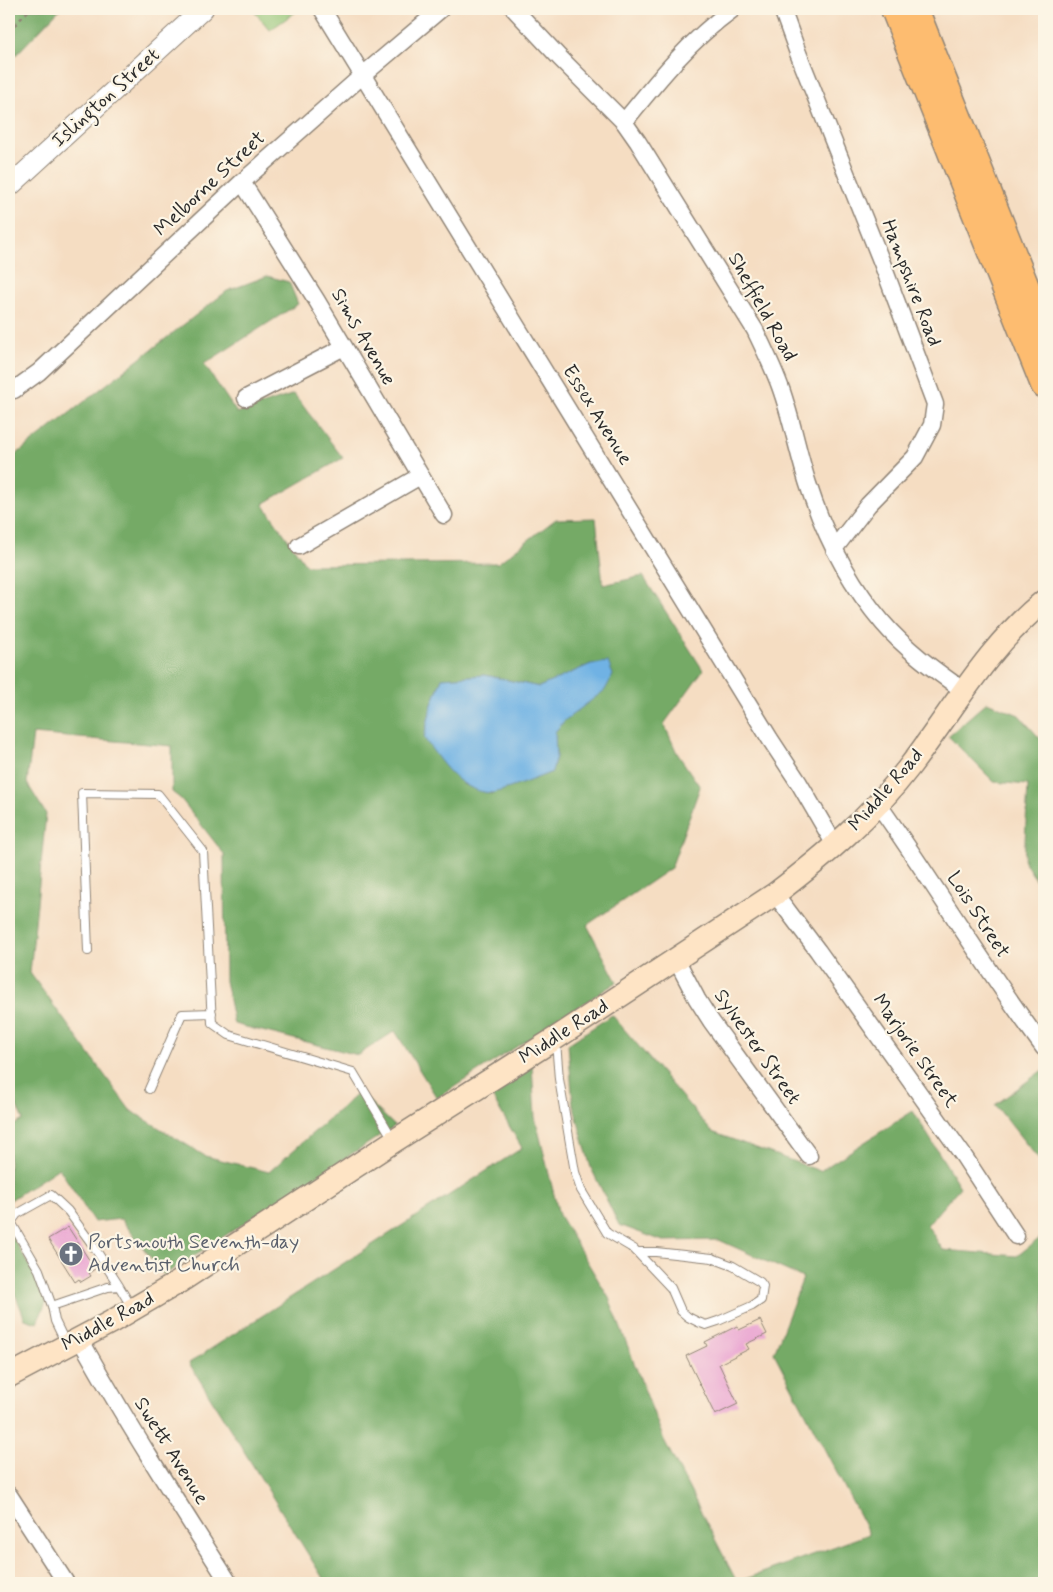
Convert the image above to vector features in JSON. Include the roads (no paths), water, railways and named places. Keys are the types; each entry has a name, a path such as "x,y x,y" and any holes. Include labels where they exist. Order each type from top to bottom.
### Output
{"main road":[{"path":"894,9 1044,385"},
{"path":"916,9 1044,332"},
{"name":"Middle Road","path":"9,1376 133,1310 556,1038 775,894 835,845 878,804 911,765 987,659 1024,619 1044,601"}],"street":[{"name":"Islington Street","path":"9,187 203,9"},
{"name":"Essex Avenue","path":"322,9 799,783 835,845"},
{"name":"Melborne Street","path":"9,390 14,390 39,372 242,182 441,9"},
{"name":"Sheffield Road","path":"514,9 624,122 755,330 782,390 808,485 834,548 865,599 884,624 931,667 964,692"},
{"path":"624,122 674,62 733,9"},
{"name":"Hampshire Road","path":"782,9 798,54 882,263 935,404 932,425 915,457 868,504 834,548"},
{"name":"Sims Avenue","path":"242,182 317,301 444,515"},
{"path":"246,398 344,347"},
{"path":"298,546 420,476"},
{"name":"Lois Street","path":"878,804 1006,996 1044,1048"},
{"name":"Marjorie Street","path":"775,894 963,1156 1016,1236"},
{"name":"Sylvester Street","path":"676,959 711,1021 809,1156"},
{"name":"Swett Avenue","path":"74,1342 111,1394 229,1583"},
{"path":"9,1495 66,1583"}],"lane":[{"path":"88,951 82,793 158,794 203,851 212,1023 229,1035 353,1072 394,1141"},
{"path":"149,1089 182,1014 212,1013"},
{"path":"556,1038 561,1087 575,1172 581,1190 607,1233 638,1252 671,1288 681,1311 688,1317 706,1325 718,1322 761,1300 762,1286 760,1282 733,1266 712,1258 638,1252"},
{"path":"74,1342 55,1321 52,1306 39,1270 10,1222 17,1214 51,1195 68,1211 92,1244 133,1310"},
{"path":"52,1306 108,1287 119,1286"}],"water":[{"path":"608,662 613,675 605,690 564,721 555,732 556,756 552,772 494,793 479,791 469,787 451,773 424,738 431,707 442,678 485,675 539,687 591,664"}],"place":[{"name":"Portsmouth Seventh-day Adventist Church","path":"71,1254"}]}
